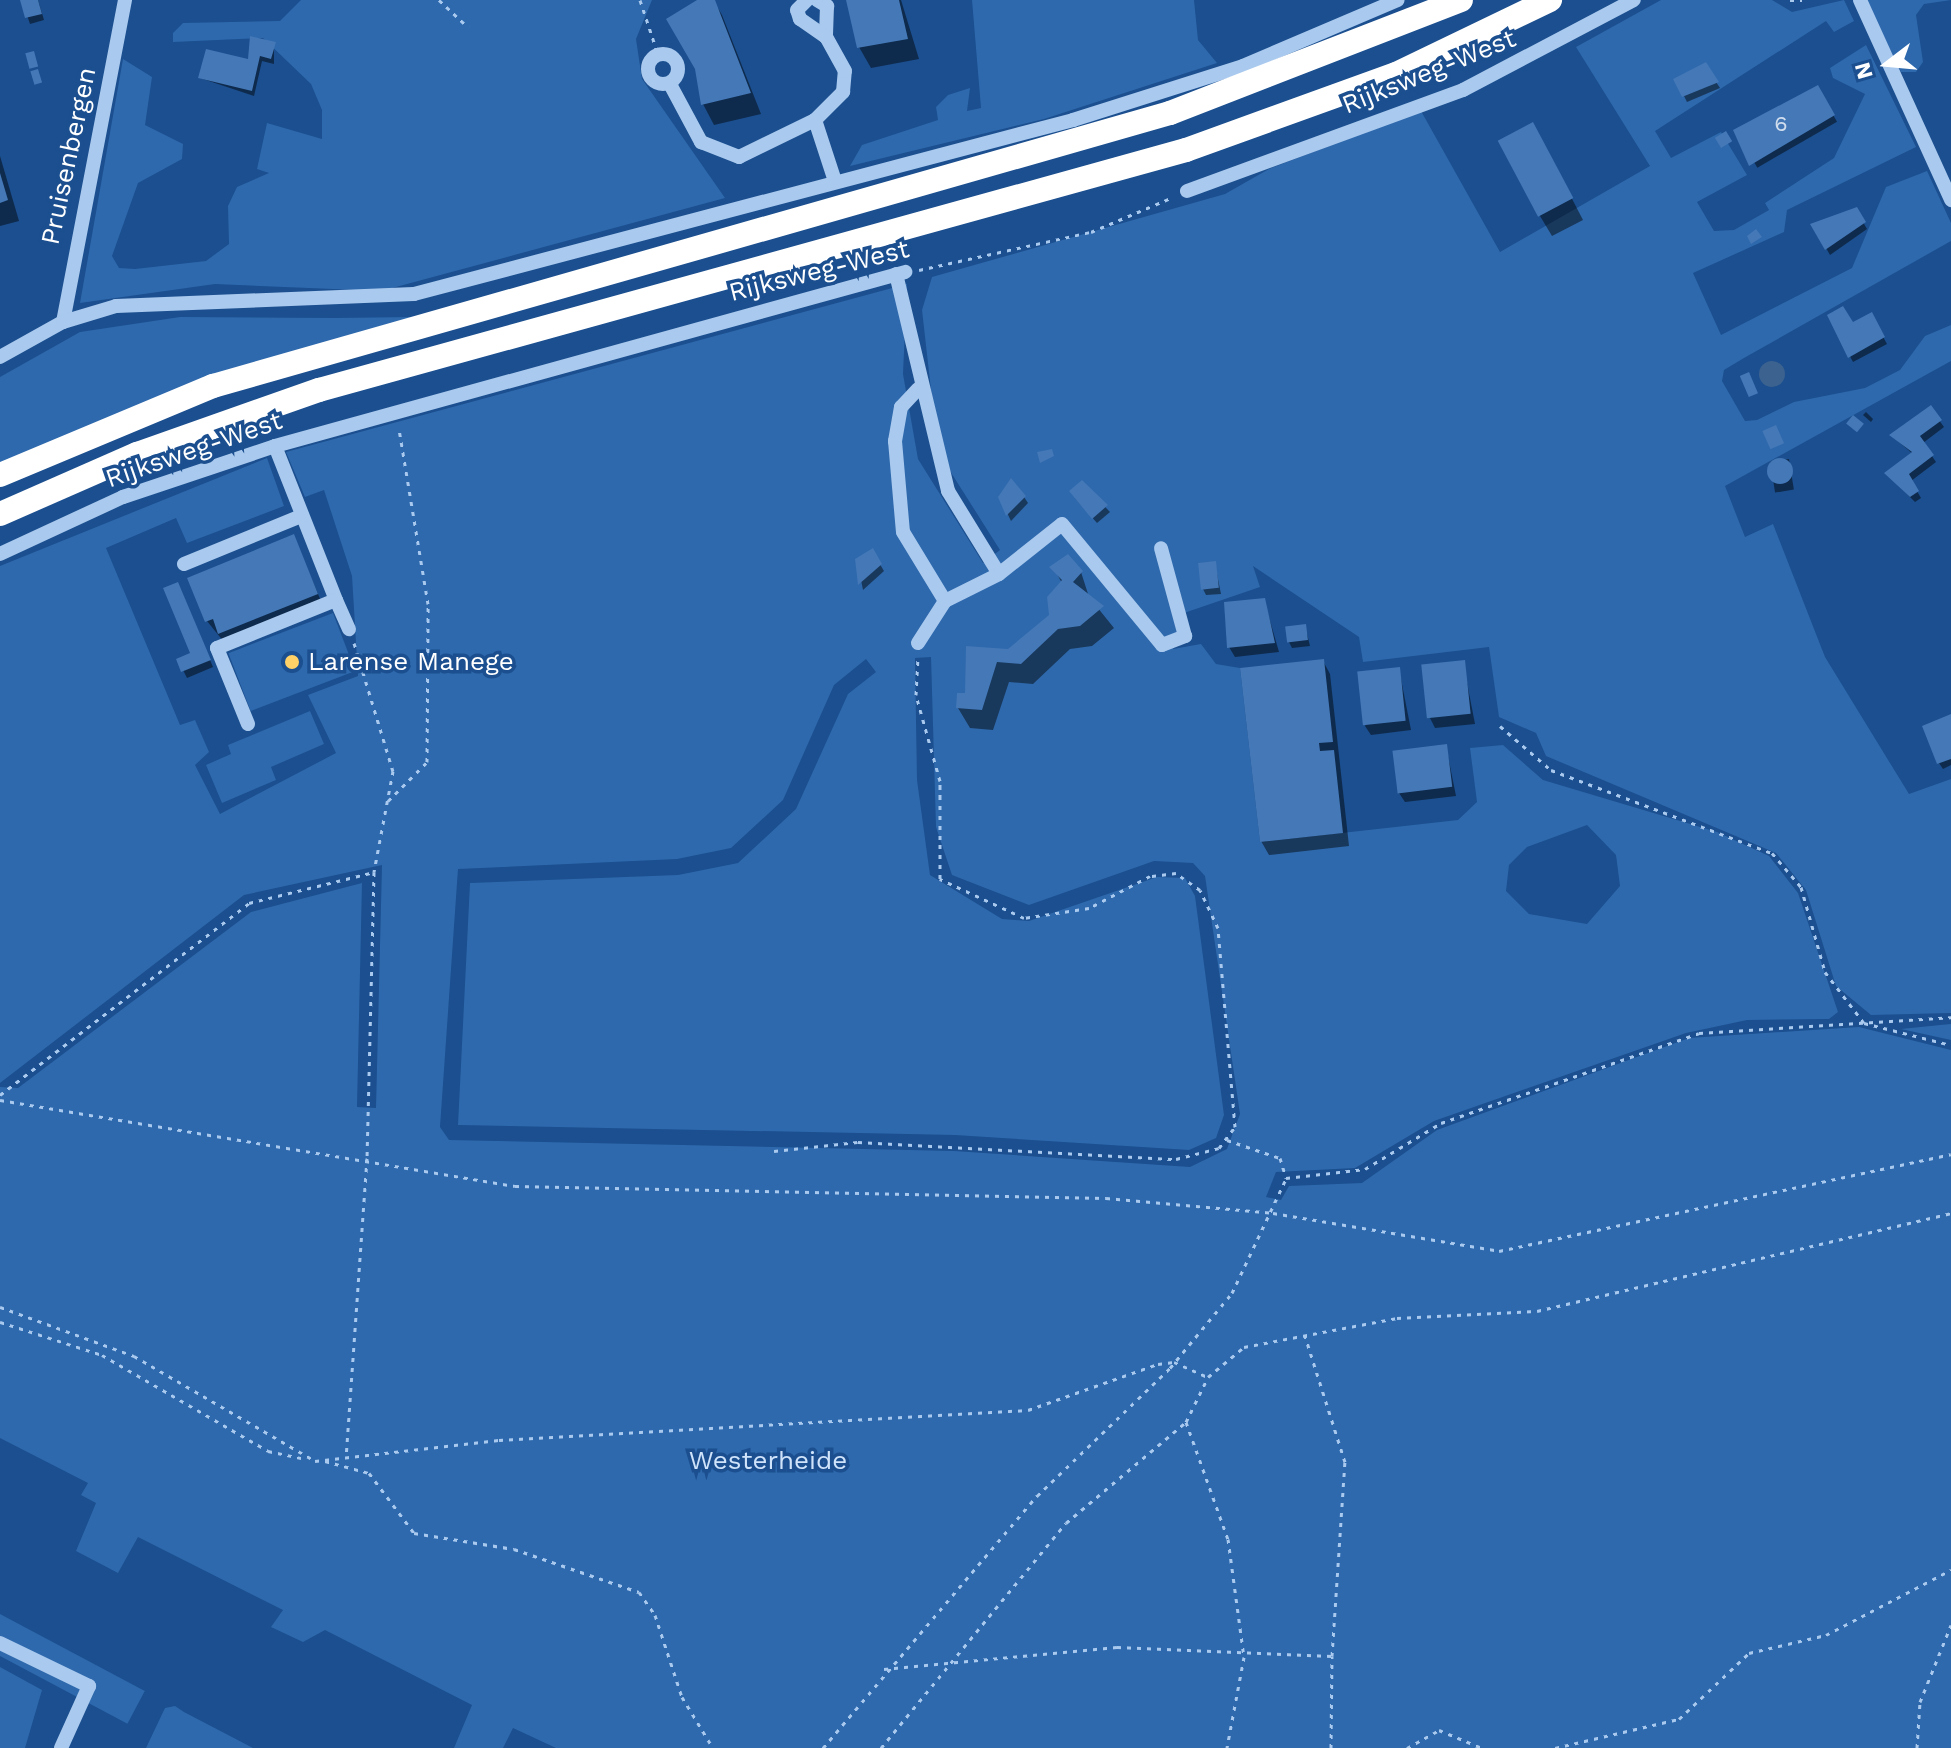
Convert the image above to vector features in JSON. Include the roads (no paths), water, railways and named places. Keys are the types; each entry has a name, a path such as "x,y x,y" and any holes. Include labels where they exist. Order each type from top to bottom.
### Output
{"highway":[{"path":"0,475 213,386 527,291 1170,113 1461,0"},
{"path":"0,514 150,449 319,390 1186,150 1396,74 1550,0"}],"street":[{"name":"Pruisenbergen","path":"63,322 125,0"},
{"path":"671,86 676,62 657,51 648,72 671,86 701,142 739,157 815,120 843,92 845,71 826,37 800,19 797,10 807,0"},
{"path":"817,0 827,6 826,37"},
{"path":"0,357 63,322 116,306 414,294 834,178 1073,120 1243,66 1398,0"},
{"name":"Rijksweg-West","path":"1187,191 1463,90 1634,0"},
{"path":"1860,0 1951,200"},
{"path":"815,120 834,178"},
{"name":"Rijksweg-West","path":"0,554 123,497 275,446 901,273 915,339 918,389"},
{"path":"918,389 948,491 999,574"},
{"path":"918,389 901,407 895,441 903,532 945,601"},
{"path":"275,446 349,629"},
{"path":"184,564 301,516"},
{"path":"918,643 945,601 999,574 1062,524 1162,645 1185,636 1161,548"},
{"path":"248,724 217,648 336,600"},
{"path":"0,1643 89,1686 61,1748"}],"place":[{"name":"Larense Manege","path":"292,662"}],"park label":[{"name":"Westerheide","path":"768,1461"}]}
